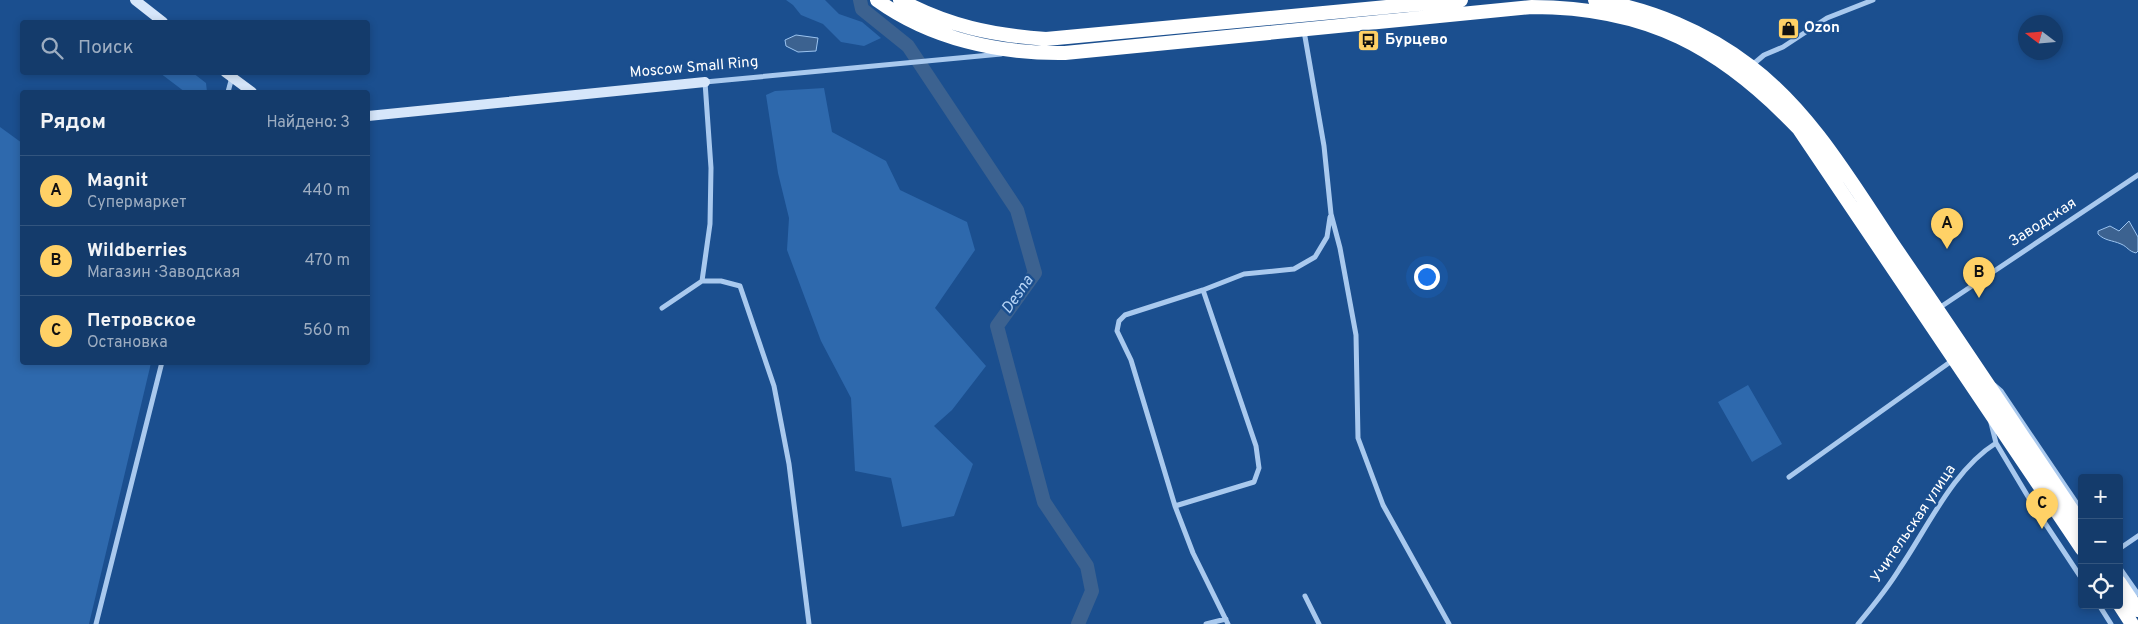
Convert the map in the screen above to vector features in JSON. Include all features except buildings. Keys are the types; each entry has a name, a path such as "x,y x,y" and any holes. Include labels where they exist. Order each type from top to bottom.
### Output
{"highway":[{"path":"877,0 915,22 951,30 1019,37 1064,39 1461,0"},
{"path":"900,0 951,30 985,46 1023,52 1065,53 1495,10 1553,7 1586,10 1625,18 1664,30 1686,40 1723,61 1750,81 1770,98 1799,129 1824,163 2078,543"},
{"path":"1595,0 1624,6 1671,21 1712,41 1750,66 1778,89 1811,125 2078,519"},
{"path":"2123,588 2138,610"},
{"path":"2122,609 2132,624"}],"street":[{"path":"136,0 161,20"},
{"path":"1750,66 1764,55 1782,47 1827,18 1873,0"},
{"path":"1304,30 1324,146 1331,214 1340,248 1356,335 1358,438 1383,505 1449,624"},
{"name":"Moscow Small Ring","path":"370,116 946,58 1023,52"},
{"path":"228,75 228,90"},
{"path":"228,75 249,90"},
{"path":"702,281 710,224 710,168 705,82"},
{"name":"Заводская","path":"1937,309 2138,175"},
{"path":"1206,624 1227,622 1193,552 1175,506 1133,366 1117,331 1119,321 1125,315 1203,290 1244,274 1294,269 1315,257 1327,237 1331,214"},
{"path":"662,308 702,281 721,281 740,286 774,386 789,464 808,624"},
{"path":"1175,506 1254,482 1259,468 1252,432 1203,290"},
{"path":"1789,477 1954,360"},
{"path":"96,624 161,365"},
{"path":"1980,373 2001,391 2078,505"},
{"path":"1988,411 1996,443 2032,505 2078,573"},
{"name":"Учительская улица","path":"1858,624 1896,574 1964,471 1983,451 1996,443"},
{"path":"2123,546 2138,536"},
{"path":"2123,573 2138,594"},
{"path":"1306,596 1319,624"},
{"path":"2102,609 2111,624"}],"shaded area":[{"path":"786,0 825,0 839,14 862,22 881,38 864,46 841,42 823,24 801,15"},
{"path":"796,35 818,38 816,51 798,52 786,46 785,40"},
{"path":"163,75 196,75 206,83 207,90 182,90"},
{"path":"824,88 832,132 886,161 900,190 967,222 975,250 935,308 986,366 952,410 934,426 973,464 954,516 902,527 891,478 855,471 851,398 821,341 787,250 789,218 778,173 766,95 775,91"},
{"path":"0,127 20,142 20,365 151,365 89,624 0,624"},
{"path":"2129,221 2138,237 2138,251 2136,253 2098,234 2098,231 2110,226 2119,231"},
{"path":"1748,385 1782,444 1752,462 1718,402"}],"waterway":[{"name":"Desna","path":"860,0 862,9 908,46 1017,210 1035,273 997,326 1044,502 1087,566 1092,591 1078,624"}],"place":[{"name":"Ozon","path":"1788,28"},
{"name":"Бурцево","path":"1369,40"},
{"name":"Magnit","path":"1947,249"},
{"name":"Wildberries","path":"1979,298"},
{"name":"Петровское","path":"2042,529"}]}
